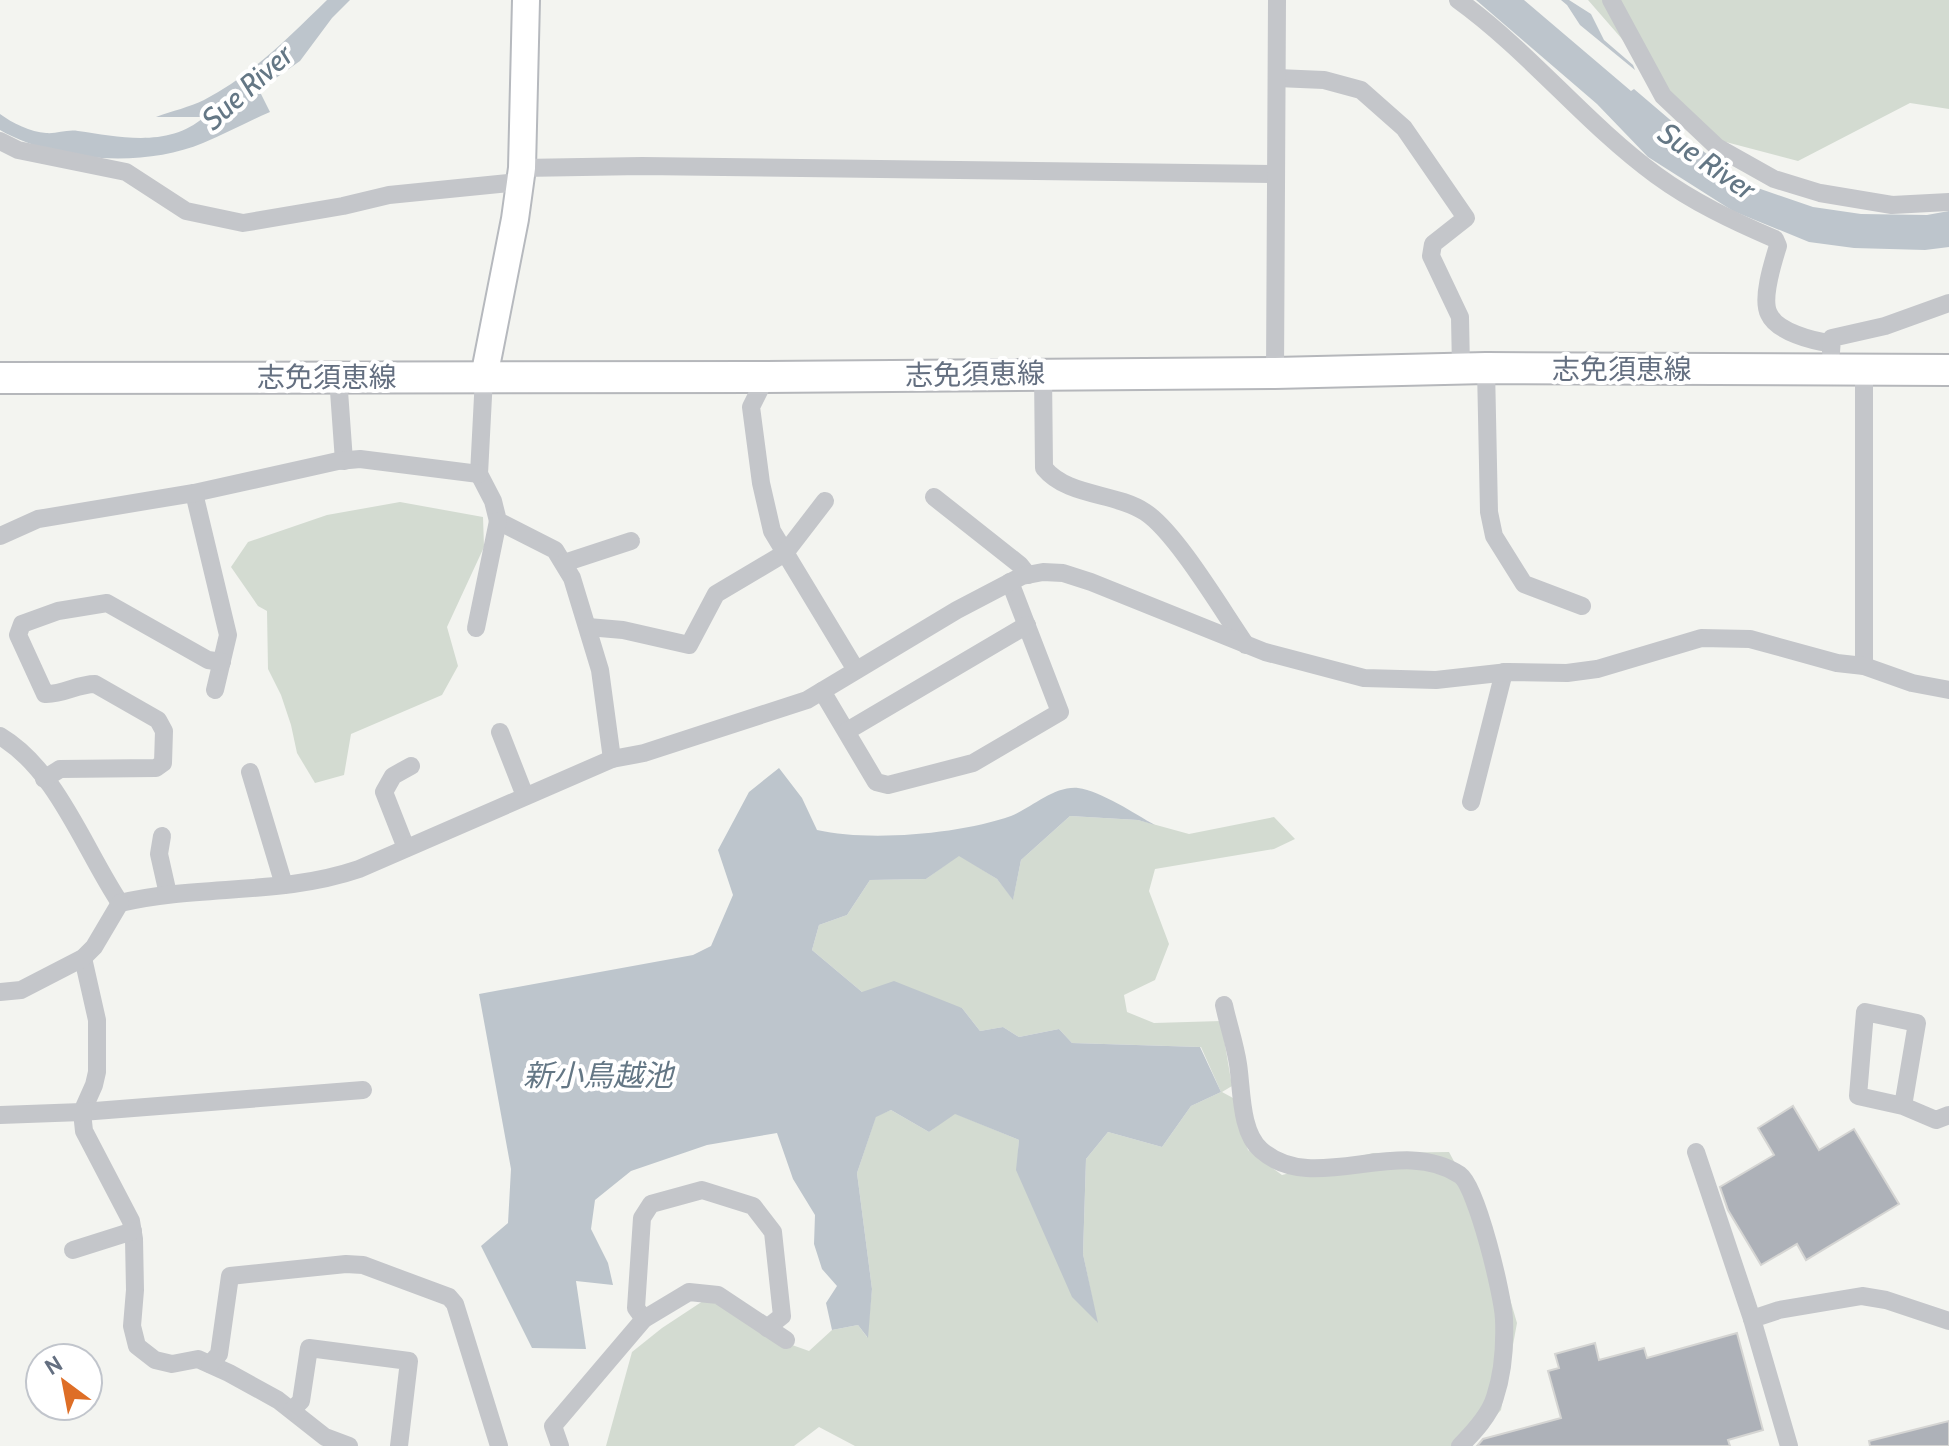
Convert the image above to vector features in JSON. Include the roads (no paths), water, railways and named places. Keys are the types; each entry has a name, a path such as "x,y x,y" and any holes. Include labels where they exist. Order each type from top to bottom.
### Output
{"main road":[{"name":"志免須恵線","path":"0,378 1275,373 1831,356 1864,370 1949,370"}],"street":[{"path":"476,628 498,521 493,501 479,474 484,377 515,219 520,175 526,0"},
{"path":"1275,373 1277,0"},
{"path":"1458,0 1529,59 1656,175 1736,223 1775,239 1778,246 1766,300 1768,314 1799,337 1831,356 1832,338 1885,326 1949,303"},
{"path":"1611,0 1663,96 1717,147 1774,179 1820,193 1892,205 1949,202"},
{"path":"1277,78 1324,80 1361,90 1404,128 1466,218 1433,244 1431,256 1460,317 1473,368 1494,536 1524,584 1582,606"},
{"path":"0,141 18,150 126,172 186,211 243,223 389,195 520,175 642,166 1275,174"},
{"path":"1864,370 1864,666"},
{"path":"1043,373 1044,468 1052,478 1146,512 1173,540 1246,645"},
{"path":"338,377 344,461"},
{"path":"766,377 751,407 772,531 856,670"},
{"path":"0,536 38,519 194,493 344,461 360,459 479,474"},
{"path":"194,493 228,635 215,690"},
{"path":"822,691 876,782 888,785 973,763 1060,712 1027,625 1019,578 1020,565 934,497"},
{"path":"588,627 623,630 689,645 716,594 785,553 825,501"},
{"path":"498,521 555,550 564,563 600,670 612,759"},
{"path":"564,563 631,541"},
{"path":"0,992 21,990 83,958 94,947 120,903 168,894 218,893 335,877 612,759 644,753 807,700 957,610 1019,578 1043,572 1063,573 1091,582 1246,645 1364,678 1436,680 1504,672 1567,673 1597,669 1701,638 1750,639 1837,663 1864,666 1912,683 1949,690"},
{"path":"44,779 60,769 156,768 163,763 164,731 158,720 95,684 56,695 45,694 18,635 22,624 58,611 107,603 208,660 222,662"},
{"path":"847,731 1027,625"},
{"path":"1471,802 1504,672"},
{"path":"500,732 525,796"},
{"path":"0,736 23,753 44,779 87,843 120,903"},
{"path":"406,848 384,792 393,776 411,766"},
{"path":"250,772 284,885"},
{"path":"162,836 159,854 168,894"},
{"path":"83,958 97,1020 94,1085 82,1112 84,1131 131,1221 135,1290 132,1326 137,1346 155,1360 172,1364 198,1359 210,1364 278,1400 325,1437 349,1446"},
{"path":"1224,1005 1238,1063 1244,1119 1258,1149 1292,1165 1312,1169 1399,1159 1429,1161 1462,1177 1469,1189 1482,1222 1504,1317 1502,1365 1495,1400 1460,1446"},
{"path":"1903,1106 1917,1023 1865,1012 1858,1096 1903,1106 1936,1120 1949,1115"},
{"path":"0,1115 82,1112 363,1090"},
{"path":"1696,1152 1752,1319 1789,1446"},
{"path":"644,1319 636,1308 642,1218 651,1204 702,1190 753,1206 773,1232 782,1316 767,1328"},
{"path":"73,1250 133,1231"},
{"path":"210,1364 219,1354 230,1276 363,1265 449,1297 455,1304 499,1446"},
{"path":"560,1446 553,1426 644,1319 689,1292 718,1295 786,1340"},
{"path":"1752,1319 1779,1310 1862,1296 1886,1300 1949,1321"},
{"path":"292,1410 301,1401 309,1348 409,1361 399,1446"}],"water":[{"name":"Sue River","path":"327,0 350,0 332,18 300,61 259,90 270,112 203,143 154,156 100,158 47,149 0,130 0,114 34,131 46,133 74,131 144,138 175,133 204,117 156,117 193,105 222,90 269,54"},
{"name":"Sue River","path":"1476,0 1524,0 1631,91 1634,89 1675,124 1673,129 1749,185 1813,207 1861,214 1927,215 1949,211 1949,247 1925,250 1854,248 1809,242 1733,211 1648,157 1597,104"},
{"path":"1561,0 1569,0 1591,14 1604,40 1635,70 1580,25"},
{"name":"新小鳥越池","path":"779,768 802,798 817,830 838,834 888,836 941,832 1011,816 1051,794 1069,788 1087,790 1107,798 1155,825 1138,820 1070,816 1021,860 1013,900 997,879 959,856 926,879 870,880 847,915 819,925 812,950 862,992 894,981 962,1008 980,1031 1003,1027 1019,1037 1059,1029 1072,1043 1200,1047 1221,1092 1191,1106 1162,1147 1108,1132 1086,1159 1083,1254 1098,1323 1072,1297 1016,1170 1019,1140 955,1114 929,1132 891,1110 876,1117 857,1173 872,1289 868,1338 858,1325 832,1330 826,1303 837,1286 822,1269 814,1244 815,1215 793,1179 777,1133 707,1145 631,1171 595,1200 591,1229 608,1263 613,1285 576,1281 586,1349 532,1348 481,1246 508,1223 511,1169 479,994 693,955 711,946 733,895 718,850 749,792"}]}
